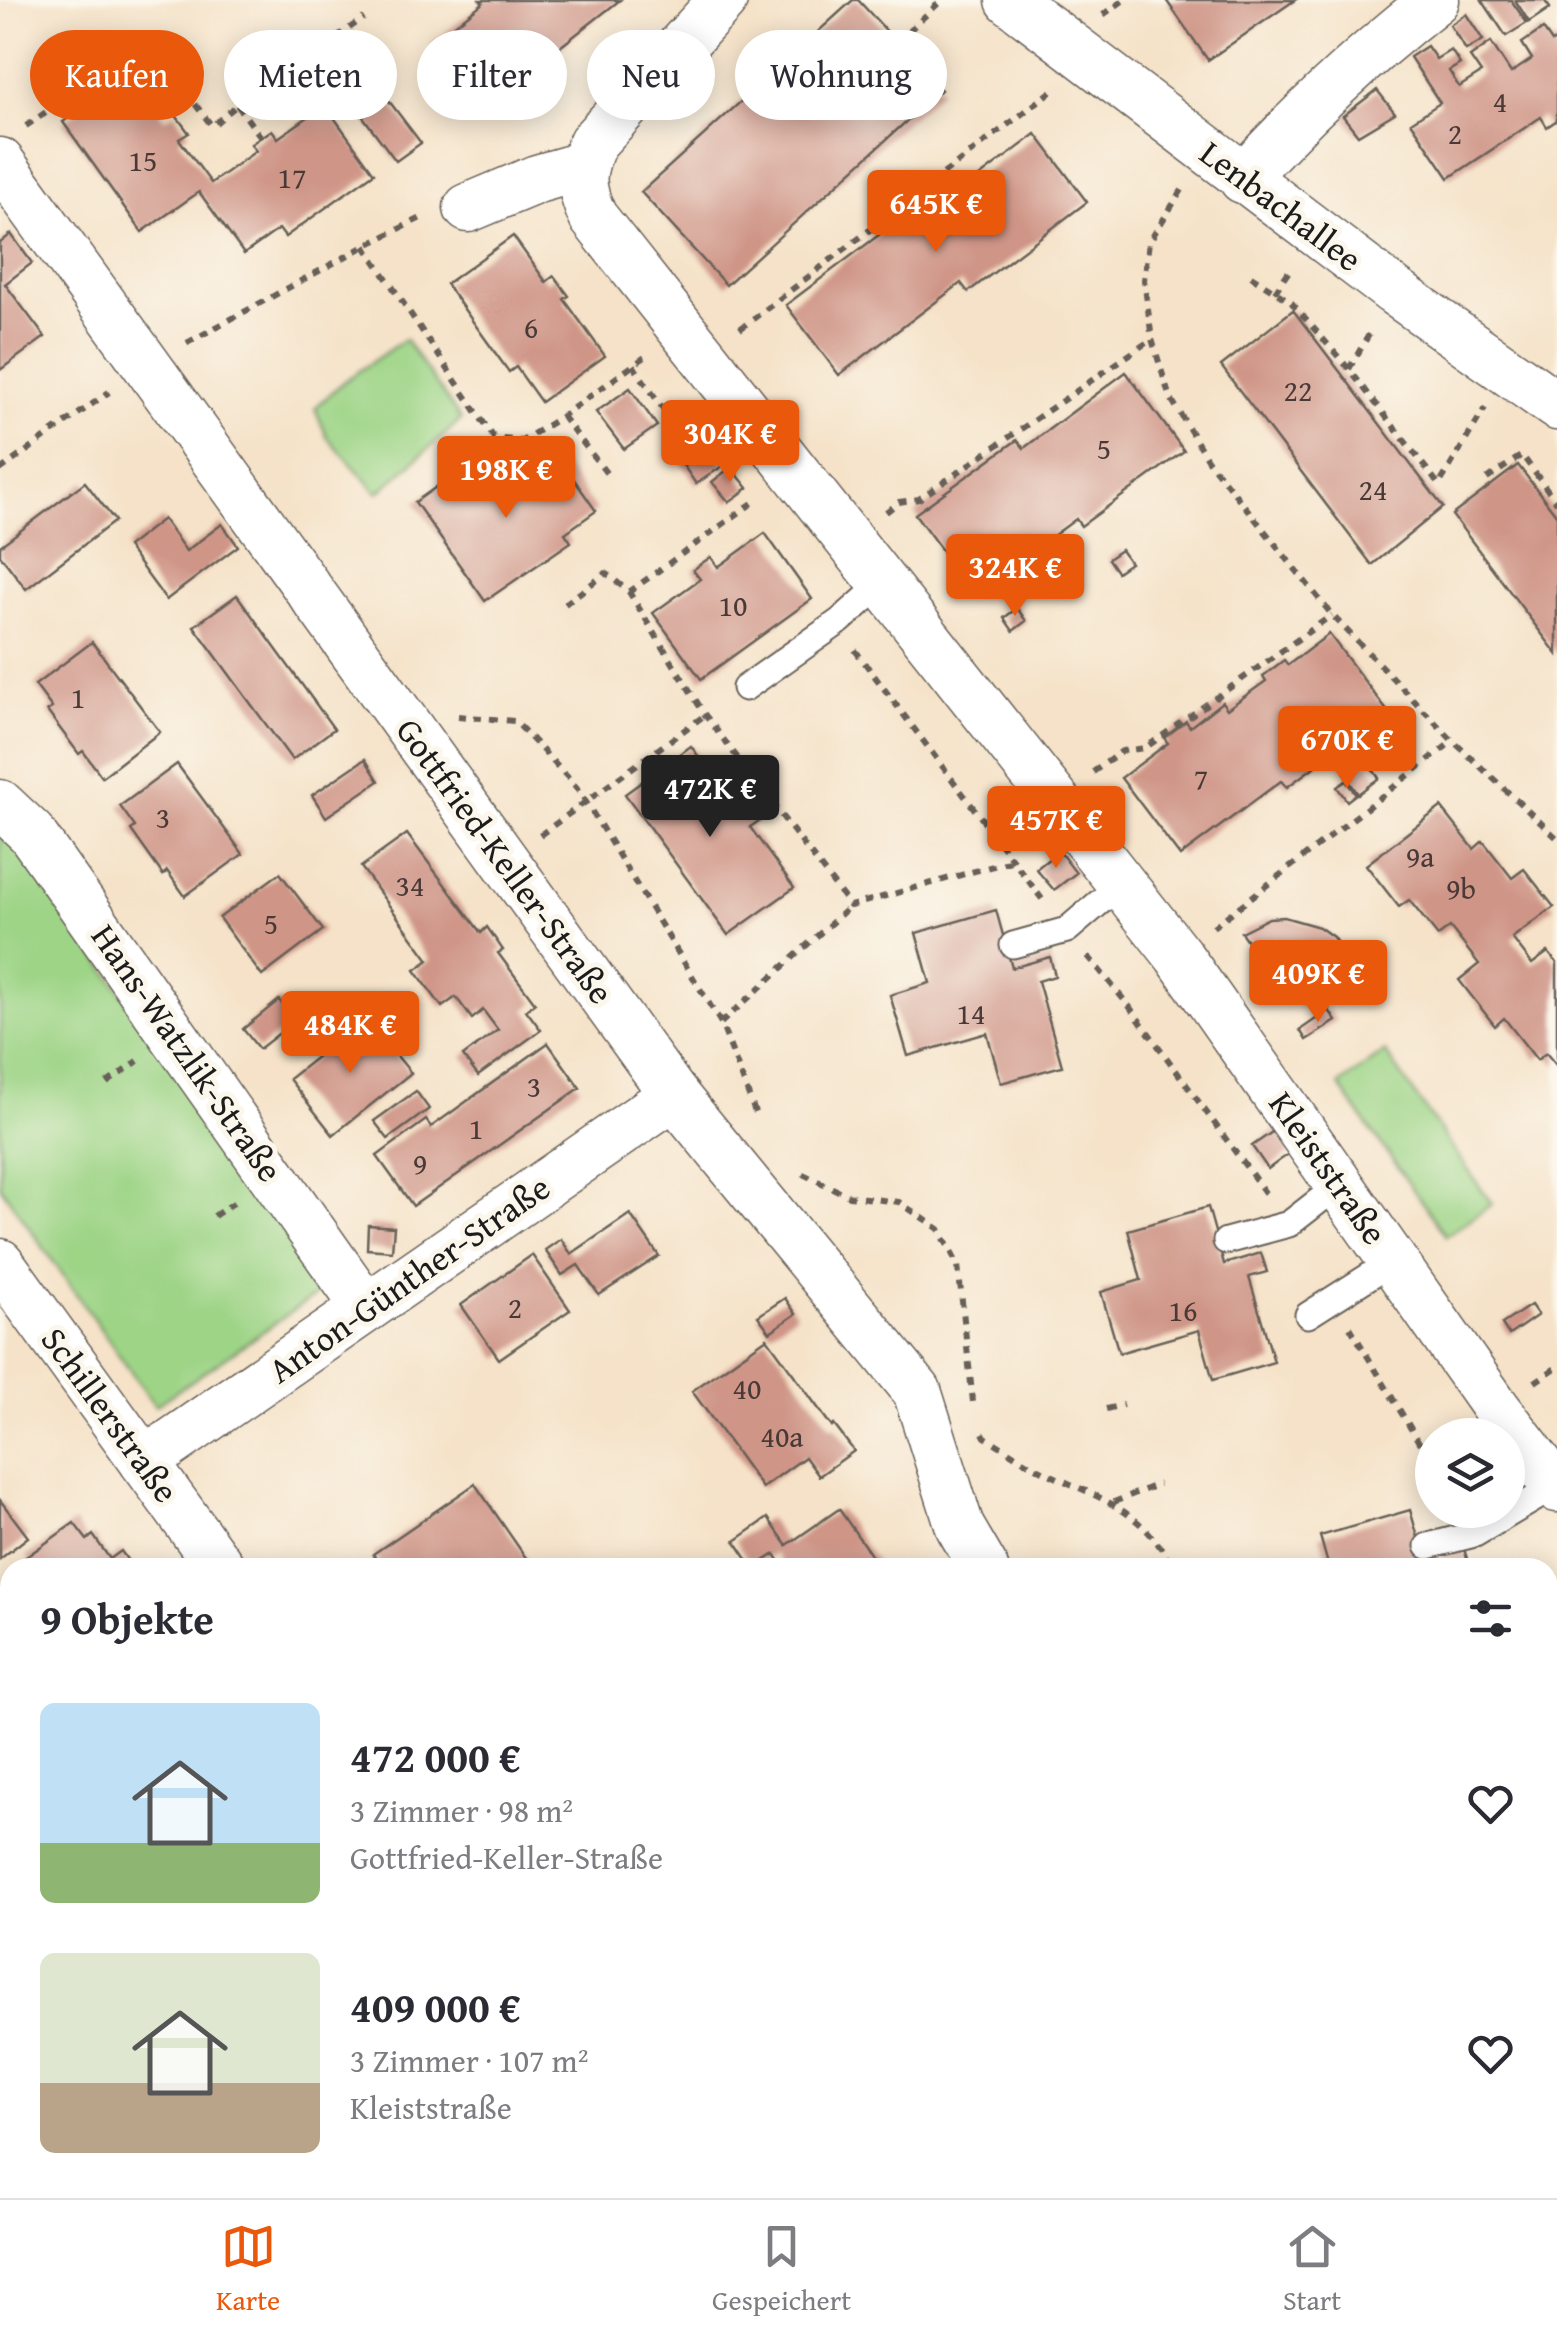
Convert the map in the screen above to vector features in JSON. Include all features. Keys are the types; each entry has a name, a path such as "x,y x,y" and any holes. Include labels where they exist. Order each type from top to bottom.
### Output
{"street":[{"path":"468,208 537,179 582,166 593,142 722,0"},
{"name":"Lenbachallee","path":"1010,0 1227,166 1557,406"},
{"path":"1227,166 1293,124 1361,58 1435,0"},
{"name":"Gottfried-Keller-Straße","path":"8,148 148,365 674,1095 918,1391 960,1527 978,1558"},
{"name":"Kleiststraße","path":"582,166 585,199 594,217 1178,955 1496,1408 1556,1487"},
{"name":"Hans-Watzlik-Straße","path":"0,804 32,833 366,1308"},
{"name":"Anton-Günther-Straße","path":"144,1462 674,1095"},
{"name":"Schillerstraße","path":"0,1263 213,1558"}],"lane":[{"path":"745,688 840,622 884,582"},
{"path":"1013,945 1067,930 1122,883"},
{"path":"1226,1241 1289,1224 1339,1185"},
{"path":"1308,1315 1393,1261"},
{"path":"1428,1546 1475,1534 1556,1487"}],"path":[{"path":"910,30 942,0"},
{"path":"347,30 364,18"},
{"path":"365,246 494,438 522,441 633,365 693,343 1088,62"},
{"path":"204,116 212,126 224,116"},
{"path":"8,148 44,120"},
{"path":"249,120 261,137"},
{"path":"1227,166 1181,190 1149,242 1144,280 1152,339 1169,395 1207,458 1332,614 1453,740 1557,838"},
{"path":"0,470 148,365 365,246 443,208 468,208"},
{"path":"1276,292 1292,267"},
{"path":"1251,276 1291,302 1439,486 1485,408"},
{"path":"850,539 899,502 919,499 1152,339"},
{"path":"633,365 677,429"},
{"path":"562,416 612,479"},
{"path":"1487,479 1529,448"},
{"path":"1522,456 1557,503"},
{"path":"629,592 795,472"},
{"path":"565,604 606,573 629,592 705,715 850,906"},
{"path":"884,582 847,640 1050,909"},
{"path":"1057,798 1122,751 1144,748 1332,614"},
{"path":"397,710 514,721 573,783 721,1024 756,1115"},
{"path":"505,860 705,715"},
{"path":"1178,955 1453,740"},
{"path":"721,1024 850,906 1011,861"},
{"path":"1080,946 1129,1006 1273,1202"},
{"path":"1246,1166 1260,1157"},
{"path":"795,1170 850,1196 899,1202 938,1229 958,1266 972,1401 985,1437 1038,1468 1114,1502 1162,1544 1168,1558"},
{"path":"1334,1301 1415,1436"},
{"path":"1106,1409 1123,1404"},
{"path":"1114,1502 1160,1484"}],"green space":[{"path":"405,339 461,420 378,493 327,437 315,408 343,382"},
{"path":"0,834 20,845 326,1288 155,1406 0,1186"},
{"path":"1385,1052 1492,1204 1446,1236 1339,1085"}],"building":[{"path":"480,0 620,0 567,42 567,30 448,30 483,3"},
{"path":"853,0 858,0 886,30 820,30"},
{"path":"1166,0 1295,0 1208,60"},
{"path":"1482,0 1511,0 1527,23 1506,36"},
{"path":"1515,0 1544,0 1550,8 1529,22"},
{"path":"1466,14 1483,40 1466,50 1450,25"},
{"path":"1543,29 1552,42 1557,39 1557,120 1547,127 1541,117 1449,178 1411,122 1440,103 1410,57 1427,46 1436,59 1451,50 1460,64 1449,71 1459,87 1481,73 1470,57 1491,42 1511,73 1532,59 1522,43"},
{"path":"1377,90 1395,113 1358,135 1343,116"},
{"path":"735,107 735,120 908,120 726,285 641,192"},
{"path":"397,111 421,143 396,161 365,120 397,120"},
{"path":"179,120 189,133 179,139 211,183 256,151 251,144 272,130 278,138 304,120 336,120 374,173 285,237 279,229 244,254 199,192 142,232 63,122"},
{"path":"1036,134 1087,202 968,292 961,283 839,375 786,305 908,213 917,224"},
{"path":"11,234 32,263 5,284 45,337 0,370 0,243"},
{"path":"513,236 546,282 554,276 569,296 564,299 605,356 541,402 516,367 509,372 446,284"},
{"path":"1293,310 1443,507 1372,565 1221,366"},
{"path":"1126,372 1184,451 1081,526 1076,519 974,594 915,514 1017,440 1024,448"},
{"path":"630,388 657,426 624,449 596,412"},
{"path":"705,438 724,465 696,484 677,456"},
{"path":"555,452 596,511 565,533 571,542 485,601 415,502 470,463 492,495"},
{"path":"1518,465 1557,516 1557,654 1452,515"},
{"path":"731,467 748,488 729,502 712,482"},
{"path":"85,482 115,521 26,589 0,555 0,546"},
{"path":"163,519 186,551 222,524 238,546 166,600 127,547"},
{"path":"765,533 812,599 701,679 653,613 700,579 693,570 702,563 711,557 718,567"},
{"path":"1121,550 1130,563 1117,572 1108,559"},
{"path":"237,595 334,729 292,760 194,626"},
{"path":"1017,608 1026,621 1013,631 1004,618"},
{"path":"1329,634 1388,712 1287,787 1281,781 1180,856 1121,778 1168,743 1164,738 1186,721 1190,727 1222,702 1227,709 1266,681 1263,676 1284,660 1288,665"},
{"path":"92,642 160,732 102,777 47,711 52,708 35,685"},
{"path":"691,746 735,807 745,801 753,811 759,821 750,827 794,888 728,935 625,794"},
{"path":"365,759 379,781 326,817 312,795"},
{"path":"1368,763 1379,778 1358,794 1347,778"},
{"path":"177,764 243,854 185,896 167,871 163,875 131,830 135,827 120,806"},
{"path":"1346,781 1356,794 1347,801 1337,787"},
{"path":"1441,807 1474,849 1483,841 1512,878 1524,869 1554,907 1512,938 1532,964 1548,952 1557,963 1557,1066 1546,1053 1537,1060 1504,1018 1495,1026 1459,980 1479,964 1450,927 1438,936 1409,900 1399,907 1366,865"},
{"path":"407,834 481,933 487,927 503,950 498,953 535,1003 526,1010 541,1030 478,1076 463,1056 498,1030 483,1010 472,1019 456,997 442,1007 415,970 429,960 361,867"},
{"path":"1059,851 1076,873 1054,890 1036,869"},
{"path":"280,873 323,930 262,976 219,918"},
{"path":"996,910 1012,968 1050,957 1055,976 1038,981 1062,1066 1001,1083 987,1033 908,1056 890,995 930,983 916,933"},
{"path":"1284,917 1319,927 1333,937 1357,973 1332,990 1299,950 1272,951 1259,958 1241,932 1269,918"},
{"path":"279,1000 295,1021 259,1049 243,1029"},
{"path":"1329,1010 1336,1021 1306,1040 1300,1030"},
{"path":"366,1018 411,1073 333,1135 289,1079"},
{"path":"548,1043 580,1088 413,1206 377,1156 426,1120 431,1127"},
{"path":"416,1091 429,1109 388,1139 374,1121"},
{"path":"1275,1130 1291,1152 1268,1169 1252,1146"},
{"path":"1208,1207 1224,1264 1261,1253 1267,1272 1249,1277 1274,1362 1213,1380 1199,1330 1119,1353 1101,1292 1141,1280 1128,1230"},
{"path":"630,1214 659,1256 599,1295 578,1265 562,1275 545,1250 561,1239 571,1254"},
{"path":"368,1225 394,1227 392,1251 367,1249"},
{"path":"532,1255 570,1310 499,1359 461,1305"},
{"path":"785,1298 796,1314 770,1332 758,1316"},
{"path":"1531,1305 1538,1315 1509,1335 1502,1324"},
{"path":"767,1338 854,1451 819,1476 805,1457 762,1488 692,1391"},
{"path":"475,1484 526,1558 376,1558 373,1554"},
{"path":"0,1500 28,1537 0,1558"},
{"path":"839,1509 873,1558 778,1558 775,1554 769,1558 746,1558 735,1541 768,1518 787,1545"},
{"path":"1410,1510 1424,1558 1326,1558 1320,1536"},
{"path":"74,1523 87,1540 93,1535 109,1558 27,1558"},
{"path":"1464,1549 1467,1558 1435,1558"}]}
